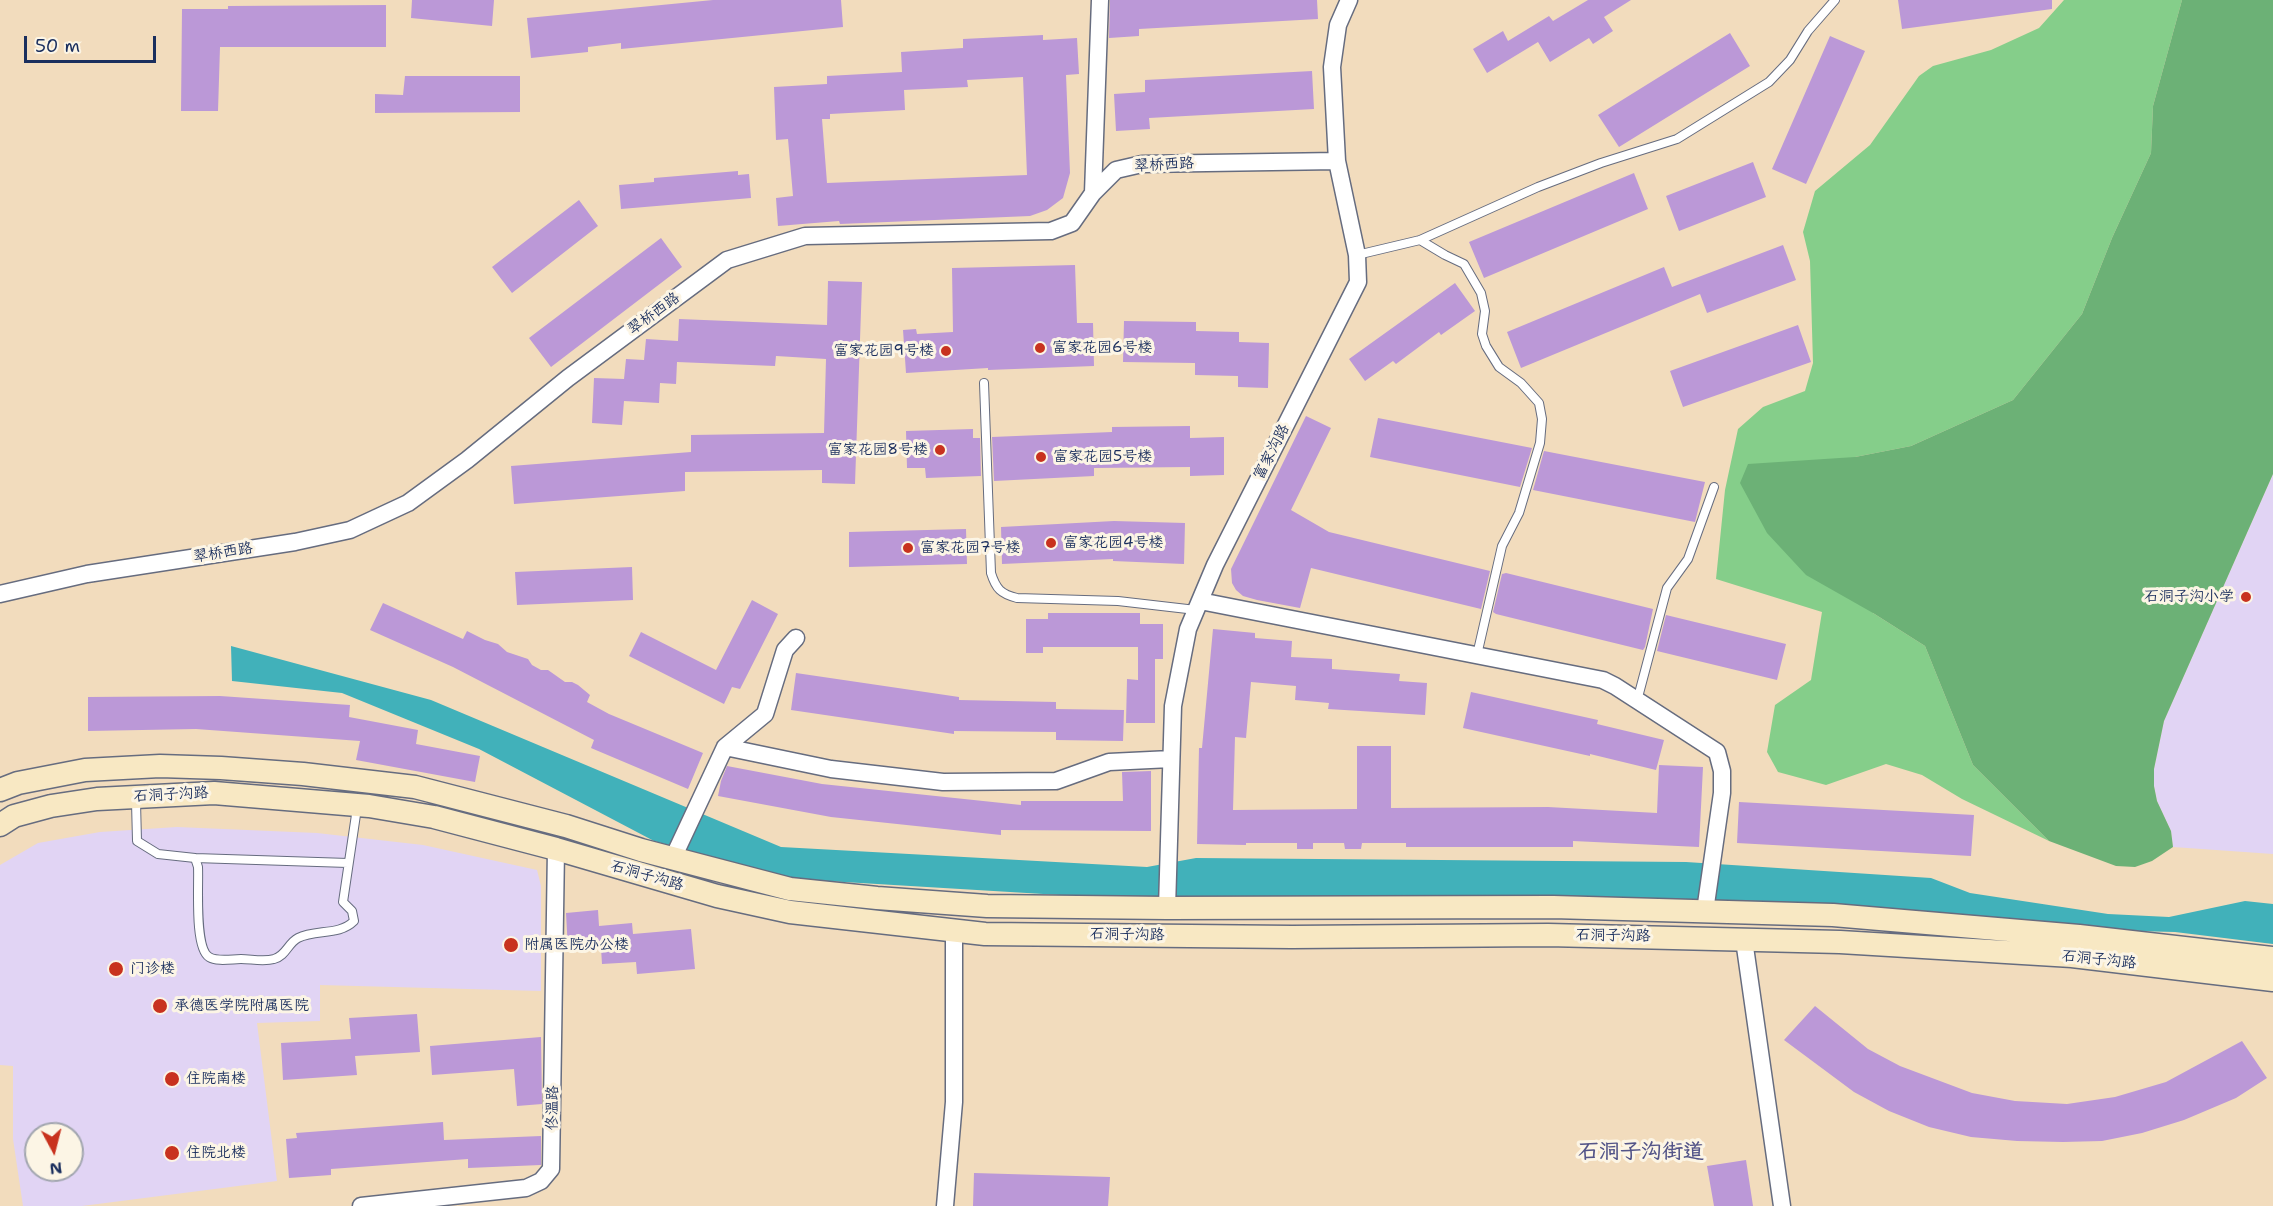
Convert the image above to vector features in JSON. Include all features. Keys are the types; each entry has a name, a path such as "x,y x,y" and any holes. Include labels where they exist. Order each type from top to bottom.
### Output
{"main road":[{"name":"石洞子沟路","path":"0,790 18,783 86,770 160,766 303,774 415,787 675,853 790,889 987,906 1705,909 1833,915 2079,936 2273,958"},
{"name":"石洞子沟路","path":"0,825 14,816 51,806 97,799 214,793 358,805 434,817 556,849 717,896 790,912 985,934 1292,938 1548,934 1840,942 2072,956 2273,981"}],"street":[{"path":"1093,193 1100,0"},
{"name":"富家沟路","path":"1167,905 1173,705 1188,629 1215,565 1358,282 1357,255 1336,161 1332,67 1338,25 1349,0"},
{"name":"翠桥西路","path":"0,594 87,574 295,542 350,530 408,503 467,460 568,378 727,260 805,236 1051,231 1072,223 1093,193 1116,170 1142,164 1336,161"},
{"path":"1198,606 1477,655 1603,680 1637,700 1717,752 1722,771 1722,793 1705,909"},
{"path":"675,853 725,747 765,714 785,650 796,638"},
{"path":"725,747 831,769 943,782 1056,781 1109,762 1171,759"},
{"name":"佟温路","path":"361,1206 526,1188 542,1181 551,1169 556,849"},
{"path":"945,1206 954,1102 954,931"},
{"path":"1744,940 1782,1206"}],"lane":[{"path":"1357,255 1420,240 1538,187 1601,163 1677,139 1769,82 1790,60 1808,31 1835,0"},
{"path":"1420,240 1464,264 1481,293 1485,311 1482,334 1486,346 1499,367 1521,383 1539,403 1542,419 1540,443 1519,513 1502,546 1477,655"},
{"path":"984,383 991,573 996,588 1005,595 1017,598 1198,606"},
{"path":"1637,700 1667,588 1688,559 1714,487"},
{"path":"136,802 137,841 158,854 195,858 348,863"},
{"path":"195,858 198,867 199,927 202,949 209,957 220,959 274,959 285,952 293,941 305,935 346,928 354,921 352,911 344,902 358,805"}],"shaded area":[{"name":"石洞子沟小学","path":"2273,474 2273,854 2173,847 2171,831 2157,801 2154,786 2154,769 2164,721"},
{"name":"承德医学院附属医院","path":"177,827 317,833 423,845 537,870 541,886 541,991 320,985 320,1021 257,1023 277,1181 82,1206 23,1206 13,1139 13,1066 0,1065 0,865 38,843 100,832"}],"green space":[{"path":"2064,0 2182,0 2153,106 2151,153 2112,238 2082,314 2013,400 1911,446 1855,457 1873,613 1925,646 1973,765 2049,841 1962,799 1922,775 1886,764 1826,785 1778,772 1767,752 1775,705 1811,680 1822,612 1716,579 1725,490 1738,429 1763,407 1805,391 1813,363 1810,261 1803,232 1815,191 1870,145 1919,76 1933,66 1991,50 2039,28"},
{"path":"2182,0 2273,0 2273,474 2164,721 2154,769 2154,786 2157,801 2171,831 2173,847 2152,861 2135,867 2116,866 2049,841 1973,765 1925,646 1806,575 1767,533 1740,483 1748,464 1855,457 1911,446 2013,400 2082,314 2112,238 2151,153 2153,106"}],"water":[{"path":"231,646 431,700 781,847 1147,867 1196,858 1686,862 1931,878 1970,893 2108,914 2169,917 2245,901 2273,904 2273,944 2175,932 2095,930 1842,904 1143,900 794,879 654,841 479,749 342,693 232,681"}],"building":[{"path":"412,0 494,0 492,26 411,18"},
{"path":"713,0 841,0 843,27 621,49 621,43 588,47 588,52 531,58 527,18"},
{"path":"1110,0 1317,0 1318,19 1139,29 1139,36 1109,38"},
{"path":"1588,0 1631,0 1604,17 1613,31 1593,44 1589,38 1550,62 1538,42 1487,73 1473,49 1503,31 1508,41 1549,16 1553,21"},
{"path":"1898,0 2052,0 2052,9 1902,29"},
{"path":"386,5 386,47 220,47 218,111 181,111 182,9 228,9 228,6"},
{"path":"1730,33 1750,66 1619,147 1598,115"},
{"path":"1043,35 1043,40 1077,38 1079,74 1066,75 1070,173 1063,198 1047,210 1030,216 840,224 839,221 778,226 776,198 793,196 788,139 776,140 774,87 827,84 827,76 902,72 901,52 963,48 963,39","holes":["1023,77 1027,175 827,183 822,119 830,119 830,114 905,110 904,90 968,87 967,80"]},
{"path":"1830,36 1865,51 1806,184 1772,169"},
{"path":"1312,71 1314,109 1149,118 1150,129 1116,131 1114,94 1145,92 1145,80"},
{"path":"405,76 520,76 520,112 375,113 375,94 403,95"},
{"path":"1753,162 1766,197 1679,231 1666,196"},
{"path":"738,171 738,175 749,174 751,198 621,209 619,185 654,182 654,178"},
{"path":"1634,173 1648,209 1484,278 1469,242"},
{"path":"579,200 598,226 512,293 492,267"},
{"path":"661,238 682,267 551,367 529,338"},
{"path":"1783,245 1796,280 1707,313 1700,294 1521,368 1507,332 1664,267 1672,287"},
{"path":"1075,265 1077,323 1093,323 1094,366 988,370 988,368 906,373 903,330 916,329 917,334 953,332 952,268"},
{"path":"828,281 862,282 855,484 822,483 822,470 685,472 685,491 514,504 511,466 691,452 691,435 824,433 826,359 776,356 775,366 677,362 676,384 660,383 659,403 624,401 622,425 592,423 594,378 624,379 626,359 644,360 646,339 678,341 679,319 827,325"},
{"path":"1455,283 1475,311 1441,335 1439,332 1396,364 1393,361 1365,381 1349,359"},
{"path":"1124,321 1196,322 1196,331 1239,332 1239,342 1269,343 1268,388 1238,387 1238,376 1195,375 1195,363 1123,362"},
{"path":"1798,325 1811,362 1683,407 1670,371"},
{"path":"1306,416 1331,428 1291,510 1329,532 1490,571 1481,609 1311,568 1300,608 1257,600 1243,596 1236,590 1232,583 1231,569"},
{"path":"1378,418 1532,448 1520,487 1370,457"},
{"path":"1190,426 1190,438 1224,437 1224,475 1190,476 1190,467 1094,468 1094,476 994,481 992,437 1112,432 1112,427"},
{"name":"富家花园8号楼","path":"973,429 973,438 980,438 981,476 926,478 925,468 907,468 906,431"},
{"path":"1544,451 1705,482 1695,522 1533,490"},
{"path":"1114,521 1185,523 1184,564 1113,561 1113,559 1002,564 1001,527"},
{"name":"富家花园7号楼","path":"966,529 967,564 849,567 849,532"},
{"path":"632,567 633,600 517,605 515,572"},
{"path":"1506,573 1653,609 1645,647 1643,650 1496,614 1493,612 1502,574"},
{"path":"752,600 778,614 740,689 732,687 724,704 629,656 641,632 716,670"},
{"path":"383,603 463,639 467,631 498,644 507,652 528,659 532,665 541,670 548,670 565,682 578,685 590,695 587,702 609,714 703,753 688,789 591,748 594,740 453,667 370,630"},
{"path":"1048,613 1140,613 1140,624 1163,624 1163,659 1155,659 1155,723 1126,723 1127,679 1138,680 1138,647 1043,647 1043,653 1026,653 1026,619 1048,619"},
{"path":"1666,615 1786,644 1777,680 1657,651"},
{"path":"1213,629 1255,633 1255,638 1292,641 1291,657 1332,659 1332,669 1400,674 1399,681 1427,683 1425,715 1328,709 1329,703 1295,700 1296,686 1251,682 1246,738 1235,737 1233,810 1357,809 1357,746 1391,746 1391,808 1548,807 1657,813 1659,765 1703,767 1699,847 1573,841 1573,847 1406,847 1406,843 1362,843 1361,849 1345,849 1344,843 1313,843 1313,849 1297,849 1297,843 1197,844 1199,748 1202,748"},
{"path":"796,673 959,697 959,700 1056,702 1056,709 1124,710 1123,741 1056,740 1056,732 954,731 954,734 791,710"},
{"path":"1471,692 1598,720 1597,724 1664,740 1656,770 1463,728"},
{"path":"220,696 350,705 349,717 418,730 416,744 480,756 475,782 356,760 360,741 196,729 88,731 88,697"},
{"path":"727,766 822,784 1021,805 1021,801 1123,801 1122,772 1151,771 1151,831 1001,830 1001,835 831,817 718,796"},
{"path":"1739,802 1974,815 1971,856 1737,843"},
{"path":"598,910 599,926 632,923 633,934 691,929 695,969 637,974 636,962 602,964 601,948 568,950 566,913"},
{"path":"1815,1006 1868,1049 1900,1066 1972,1093 2015,1101 2067,1104 2115,1097 2166,1082 2242,1041 2267,1078 2236,1098 2184,1120 2142,1133 2102,1141 2017,1141 1971,1137 1929,1127 1889,1111 1854,1092 1784,1040"},
{"path":"417,1014 420,1052 355,1056 357,1075 283,1080 281,1043 351,1039 349,1018"},
{"path":"541,1037 542,1104 517,1106 514,1069 432,1075 430,1046"},
{"path":"443,1122 444,1140 541,1136 541,1165 468,1168 468,1159 331,1169 331,1175 289,1178 286,1139 297,1138 296,1133"},
{"path":"1746,1160 1753,1206 1714,1206 1707,1166"},
{"path":"974,1173 1110,1177 1108,1206 973,1206"}],"place":[{"name":"富家花园6号楼","path":"1040,348"},
{"name":"富家花园9号楼","path":"946,351"},
{"name":"富家花园8号楼","path":"940,450"},
{"name":"富家花园5号楼","path":"1041,457"},
{"name":"富家花园4号楼","path":"1051,543"},
{"name":"富家花园7号楼","path":"908,548"},
{"name":"石洞子沟小学","path":"2246,597"},
{"name":"附属医院办公楼","path":"511,945"},
{"name":"门诊楼","path":"116,969"},
{"name":"承德医学院附属医院","path":"160,1006"},
{"name":"住院南楼","path":"172,1079"},
{"name":"住院北楼","path":"172,1153"}],"district":[{"name":"石洞子沟街道","path":"1641,1153"}]}
